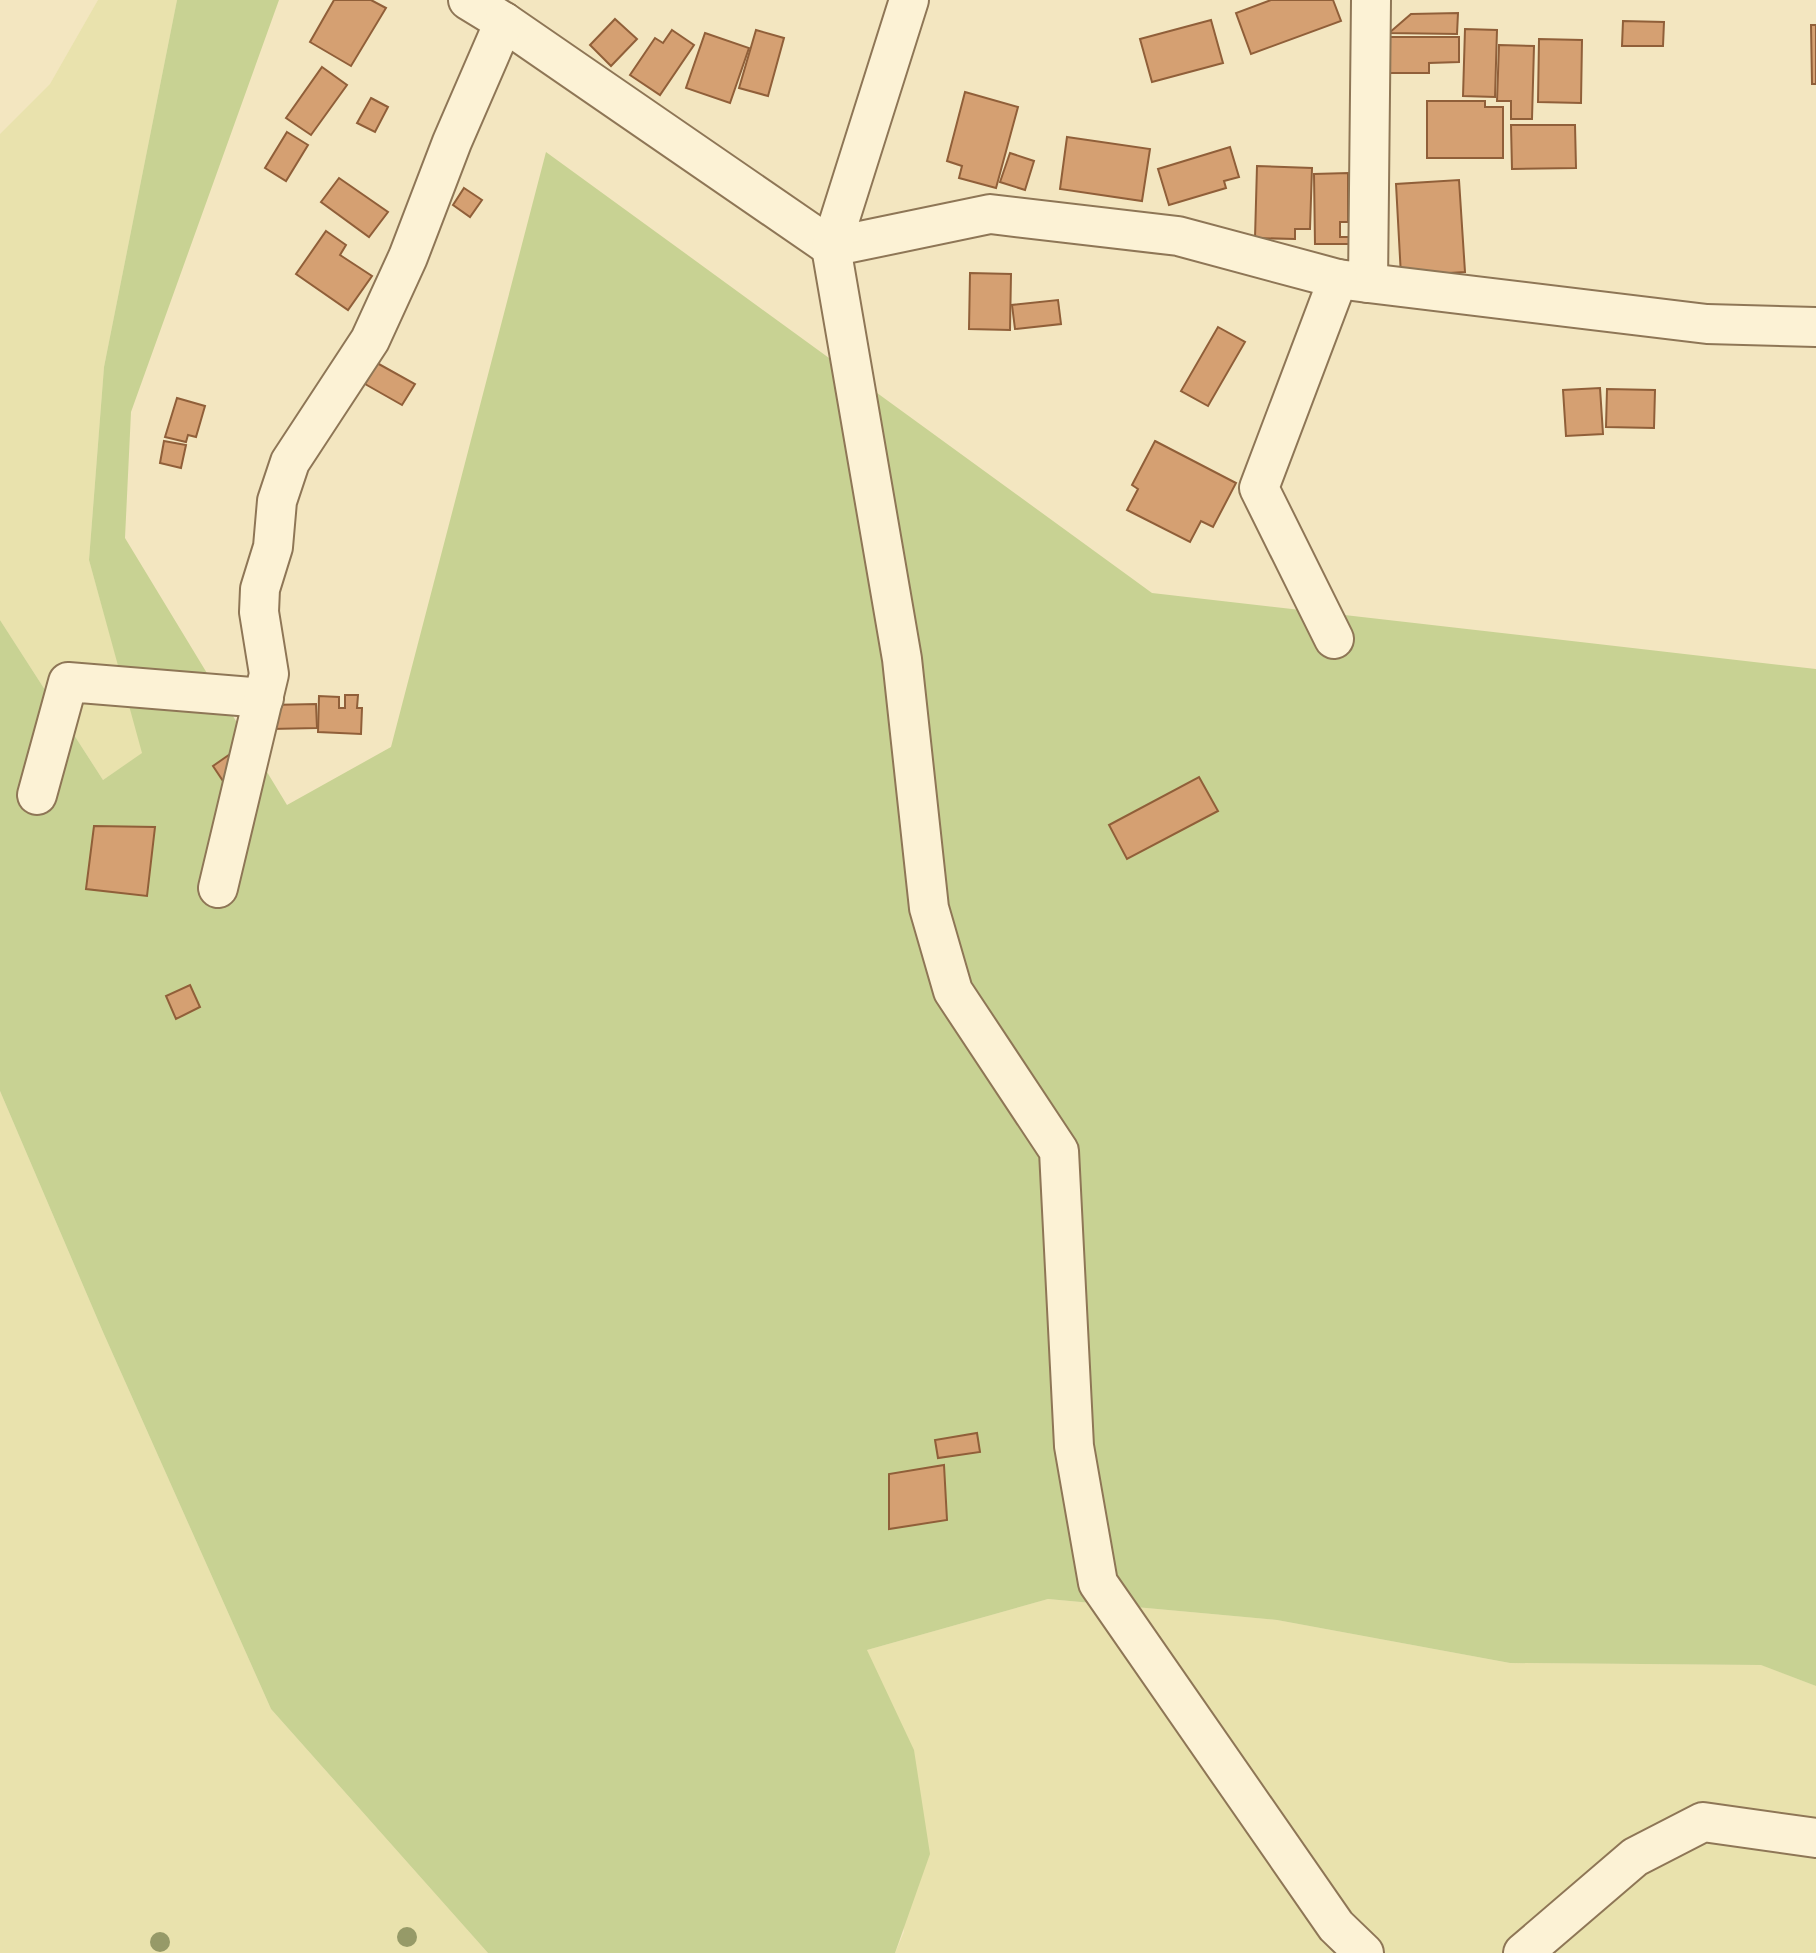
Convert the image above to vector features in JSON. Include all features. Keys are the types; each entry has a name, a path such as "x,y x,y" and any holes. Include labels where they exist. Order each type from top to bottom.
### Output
{"street":[{"path":"468,0 831,247 990,214 1178,236 1353,281 1707,324 1816,327"},
{"path":"909,0 831,247 902,659 929,908 953,991 1059,1151 1074,1446 1098,1583 1336,1927 1364,1953"},
{"path":"1334,639 1259,488 1353,281 1371,0"},
{"path":"218,888 269,674 259,612 260,589 273,547 278,501 290,462 370,340 408,257 452,142 504,22"},
{"path":"37,795 68,682 264,698"},
{"path":"1523,1953 1635,1857 1703,1822 1816,1838"}],"shaded area":[{"path":"98,0 177,0 104,367 89,560 143,753 103,780 0,620 0,134 50,84"},
{"path":"0,1091 103,1332 271,1709 488,1953 0,1953"},
{"path":"1048,1599 1277,1620 1510,1663 1762,1665 1816,1686 1816,1953 895,1953 904,1932 867,1650"}],"green space":[{"path":"177,0 279,0 131,412 125,538 287,805 391,747 546,152 1152,593 1816,669 1816,1686 1761,1665 1510,1663 1277,1620 1048,1599 867,1650 914,1750 930,1854 895,1953 488,1953 271,1709 103,1332 0,1091 0,620 103,780 142,753 89,560 104,367"}],"building":[{"path":"334,0 371,0 386,8 351,66 310,42"},
{"path":"1271,0 1333,0 1341,21 1251,54 1236,13"},
{"path":"1458,13 1457,34 1389,33 1411,14"},
{"path":"615,19 637,39 611,66 590,45"},
{"path":"1211,20 1223,63 1152,82 1140,39"},
{"path":"1623,21 1664,22 1663,46 1622,46"},
{"path":"1811,25 1816,25 1816,84 1812,84"},
{"path":"1465,29 1497,30 1495,97 1463,96"},
{"path":"672,30 694,45 660,95 630,75 655,38 663,43"},
{"path":"756,30 784,38 768,96 739,88"},
{"path":"705,33 749,48 730,103 686,88"},
{"path":"1389,37 1459,37 1459,62 1429,63 1429,73 1389,73"},
{"path":"1539,39 1582,40 1581,103 1538,102"},
{"path":"1499,45 1534,46 1532,119 1511,119 1511,101 1497,101"},
{"path":"322,67 347,85 311,135 286,118"},
{"path":"965,92 1018,107 996,188 959,178 962,166 947,161"},
{"path":"371,98 388,107 375,132 357,123"},
{"path":"1427,101 1485,101 1485,107 1503,107 1503,158 1427,158"},
{"path":"1511,125 1575,125 1576,168 1512,169"},
{"path":"287,132 308,145 286,181 265,168"},
{"path":"1067,137 1150,149 1142,201 1060,189"},
{"path":"1230,147 1239,177 1224,181 1226,188 1169,205 1158,169"},
{"path":"1010,153 1034,161 1025,190 1000,182"},
{"path":"1257,166 1312,168 1310,229 1295,229 1295,239 1255,238"},
{"path":"1348,173 1348,222 1340,222 1340,237 1349,237 1349,244 1315,244 1314,174"},
{"path":"339,178 388,212 369,237 321,202"},
{"path":"1459,180 1465,272 1401,276 1396,184"},
{"path":"464,188 482,200 470,217 453,205"},
{"path":"326,231 346,245 340,255 372,276 348,310 296,274"},
{"path":"970,273 1011,274 1010,330 969,329"},
{"path":"1058,300 1061,324 1015,329 1012,305"},
{"path":"1218,327 1245,342 1208,406 1181,391"},
{"path":"377,363 415,384 402,405 365,384"},
{"path":"1600,388 1603,434 1566,436 1563,390"},
{"path":"1607,389 1655,390 1654,428 1606,427"},
{"path":"177,398 205,406 196,437 188,435 186,442 165,437"},
{"path":"164,441 186,445 181,468 160,463"},
{"path":"1155,441 1236,483 1213,527 1201,521 1190,542 1127,510 1138,489 1132,485"},
{"path":"345,695 358,695 357,708 362,708 361,734 318,732 319,696 339,697 339,708 345,708"},
{"path":"316,704 317,728 271,729 270,705"},
{"path":"233,752 225,784 213,766"},
{"path":"1199,777 1218,811 1127,859 1109,825"},
{"path":"94,826 155,827 147,896 86,889"},
{"path":"190,985 200,1007 176,1019 166,996"},
{"path":"977,1433 980,1452 938,1458 935,1440"},
{"path":"944,1465 947,1520 889,1529 889,1474"}]}
